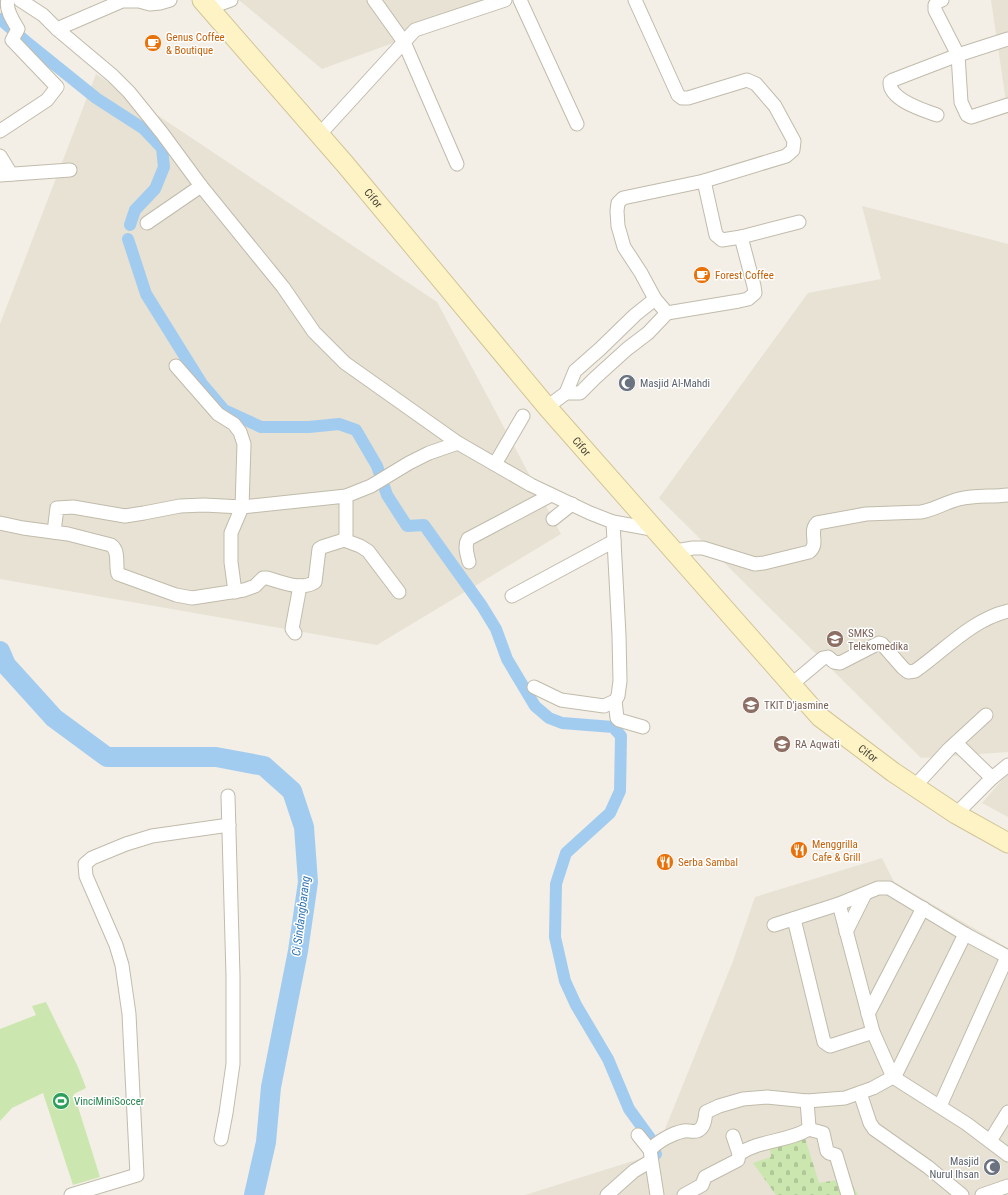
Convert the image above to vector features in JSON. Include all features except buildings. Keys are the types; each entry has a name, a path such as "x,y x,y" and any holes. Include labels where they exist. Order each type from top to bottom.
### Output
{"street":[{"path":"0,131 47,100 57,87 12,40 18,28 12,20 7,3 8,0"},
{"path":"20,0 43,15 57,29 113,76 128,92 162,133 200,186 284,287 314,332 345,363 458,443 551,495 613,522 657,530"},
{"path":"57,29 122,1 150,4 170,0"},
{"path":"205,4 232,0"},
{"path":"374,0 404,42 457,164"},
{"path":"319,135 415,30 505,0"},
{"path":"520,0 577,124"},
{"path":"635,0 678,95 682,98 688,98 747,80 756,84 775,106 794,141 793,150 786,156 704,181 623,198 618,203 618,226 624,247 641,273 655,299 667,313"},
{"path":"942,0 937,2 935,5 935,10 958,55 961,102 967,115 971,117 1008,105"},
{"name":"Cifor","path":"205,4 345,164 547,407 820,716 893,772 956,814 1008,843"},
{"path":"937,115 903,101 893,92 890,87 890,82 958,55 1008,39"},
{"path":"0,156 6,175 70,170"},
{"path":"704,181 716,235 722,240 741,237 799,222"},
{"path":"147,223 200,186"},
{"path":"566,393 580,393 594,378 648,333 667,313 739,301 752,296 755,293 754,286 741,237"},
{"path":"547,407 566,393 575,371 635,314 655,299"},
{"path":"176,366 218,414 234,424 240,432 244,444 242,507 231,533 231,562 236,592"},
{"path":"495,464 523,416"},
{"path":"54,532 57,508 62,507 73,507 124,516 144,514 180,506 204,505 242,507 346,496 371,486 429,453 458,443"},
{"path":"469,562 466,550 466,542 468,539 551,495"},
{"path":"675,551 703,548 755,564 764,563 812,550 815,541 813,532 817,523 866,514 928,511 957,499 974,496 1008,495"},
{"path":"344,540 346,535 346,496"},
{"path":"553,519 572,504"},
{"path":"0,522 23,528 54,532 111,545 115,548 116,552 116,570 118,574 176,595 192,598 244,590 255,586 260,580 267,578 300,586 315,582 318,553 322,546 344,540 360,546 368,551 399,592"},
{"path":"534,686 561,700 604,706 615,701 618,696 620,681 619,634 613,522"},
{"path":"512,596 614,541"},
{"path":"294,633 292,630 292,625 300,586"},
{"path":"792,684 823,658 828,657 834,662 840,663 879,643 882,644 902,668 908,672 915,671 985,618 1008,610"},
{"path":"615,701 617,718 619,720 643,727"},
{"path":"915,786 956,743 986,715"},
{"path":"956,743 992,778"},
{"path":"956,814 992,778 1008,765"},
{"path":"220,1139 226,1113 233,1064 233,976 228,796"},
{"path":"71,1195 137,1175 129,1014 122,965 116,945 86,876 85,864 92,858 126,844 152,836 229,825"},
{"path":"774,925 839,904 878,888 889,888 965,934 1008,957 940,1106"},
{"path":"846,932 865,894"},
{"path":"839,904 873,1032 893,1077 940,1106 1008,1155"},
{"path":"868,1014 923,908"},
{"path":"794,918 824,1042 830,1046 873,1032"},
{"path":"607,1195 672,1135 679,1132 699,1130 703,1126 706,1112 719,1106 743,1098 767,1097 807,1101 845,1098 872,1088 893,1077 897,1072 965,934"},
{"path":"860,1093 870,1123 874,1129 928,1167 962,1195"},
{"path":"807,1101 809,1127 812,1130 823,1133 827,1151 836,1155 848,1195"},
{"path":"990,1141 1008,1112"},
{"path":"739,1154 750,1148 804,1132 809,1127"},
{"path":"638,1135 651,1155 656,1195"},
{"path":"684,1195 702,1185 705,1177 738,1160 739,1154 733,1136"},
{"path":"982,1195 1008,1186"}],"shaded area":[{"path":"239,0 511,0 322,69"},
{"path":"991,0 1008,0 1008,115"},
{"path":"96,74 437,302 561,534 377,645 0,579 0,324"},
{"path":"862,206 1008,244 1008,752 921,758 659,498 808,293 881,279"},
{"path":"1008,773 1008,817 982,803"},
{"path":"882,858 894,882 1008,948 1008,1195 525,1195 655,1154 733,961 755,897"}],"green space":[{"name":"VinciMiniSoccer","path":"46,1002 78,1067 86,1088 74,1094 100,1177 73,1185 43,1093 12,1108 0,1121 0,1029 36,1015 32,1006"},
{"path":"805,1138 819,1183 849,1178 858,1195 776,1195 753,1163 771,1157 770,1149"}],"waterway":[{"path":"0,19 96,98 144,129 162,148 164,167 155,189 135,210 130,225"},
{"path":"128,239 146,294 202,384 224,410 261,427 309,427 339,424 356,430 377,466 387,495 407,526 424,525 482,606 496,629 507,659 535,706 549,718 562,723 613,727 621,736 620,791 610,813 566,853 556,884 555,937 565,981 576,1005 608,1059 629,1109 650,1138 656,1154"},
{"name":"Ci Sindangbarang","path":"0,651 6,665 54,718 107,757 216,757 264,766 292,791 304,827 308,882 298,951 271,1087 266,1142 254,1195"}],"place":[{"name":"Genus Coffee & Boutique","path":"153,43"},
{"name":"Forest Coffee","path":"702,275"},
{"name":"Masjid Al-Mahdi","path":"627,383"},
{"name":"SMKS Telekomedika","path":"835,639"},
{"name":"TKIT D'jasmine","path":"751,705"},
{"name":"RA Aqwati","path":"782,744"},
{"name":"Menggrilla Cafe & Grill","path":"799,850"},
{"name":"Serba Sambal","path":"665,862"},
{"name":"VinciMiniSoccer","path":"61,1101"},
{"name":"Masjid Nurul Ihsan","path":"992,1167"}]}
